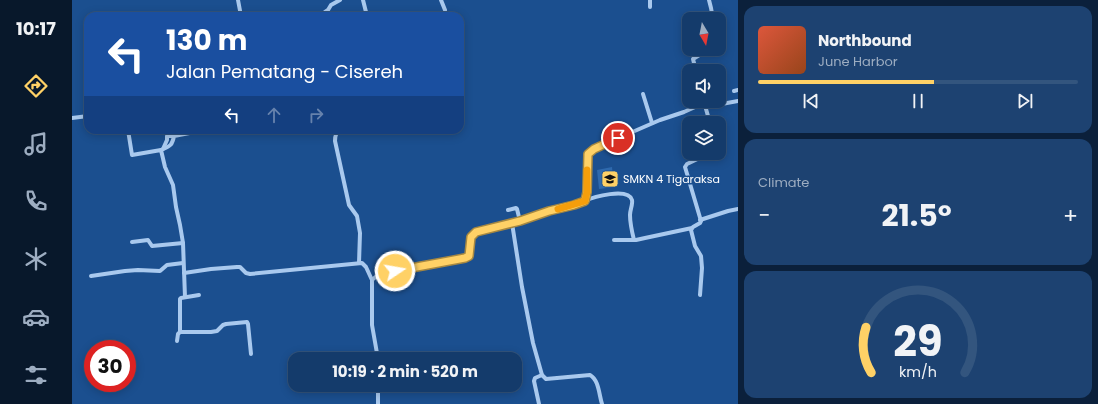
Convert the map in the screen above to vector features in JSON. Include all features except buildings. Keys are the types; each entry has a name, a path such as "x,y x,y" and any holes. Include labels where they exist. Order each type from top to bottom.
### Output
{"street":[{"path":"238,0 240,12"},
{"path":"325,12 331,5 340,0"},
{"path":"363,0 366,12"},
{"path":"441,0 445,10"},
{"path":"650,0 650,7"},
{"path":"709,0 712,12"},
{"path":"694,64 693,60 698,56"},
{"path":"643,94 652,123"},
{"path":"726,103 738,101"},
{"path":"585,201 587,196 588,154 590,152 652,123 692,108"},
{"path":"72,118 84,116"},
{"path":"129,134 132,155 170,146 174,136"},
{"path":"184,134 167,136 167,140 162,149 165,167 173,185 183,243 185,297"},
{"path":"336,134 335,141 348,205 356,213 358,219 360,232 358,263"},
{"path":"695,160 687,164 685,167 700,220"},
{"path":"372,280 381,274 459,260 468,257 470,252 471,237 476,232 574,205 590,198 618,193 626,194 631,198 630,216 634,240"},
{"path":"508,210 516,208 520,221"},
{"path":"614,240 634,240 692,228 700,223 700,220 738,209"},
{"path":"512,223 533,343 542,375 544,378 590,375 594,377 597,382 602,404"},
{"path":"692,228 691,232 694,242 701,256 702,268 700,295"},
{"path":"132,242 148,240 152,246 183,243"},
{"path":"91,276 131,271 160,271 167,265 183,263"},
{"path":"184,273 240,267 246,273 250,274 362,263 372,280 372,325 377,352"},
{"path":"177,341 177,336 180,332 179,301 181,298 198,295"},
{"path":"180,332 211,332 226,324 247,322 250,354"},
{"path":"539,404 534,381 535,378 542,375"},
{"path":"378,392 378,404"}],"shaded area":[{"path":"612,167 614,187 599,189 597,170"}],"slow traffic":[{"path":"558,209 585,201 587,196 587,170"}],"place":[{"name":"SMKN 4 Tigaraksa","path":"610,179"}],"route":[{"path":"395,271 459,260 468,257 470,252 471,237 476,232 520,221 585,201 587,196 588,154 594,149 618,138"}]}
